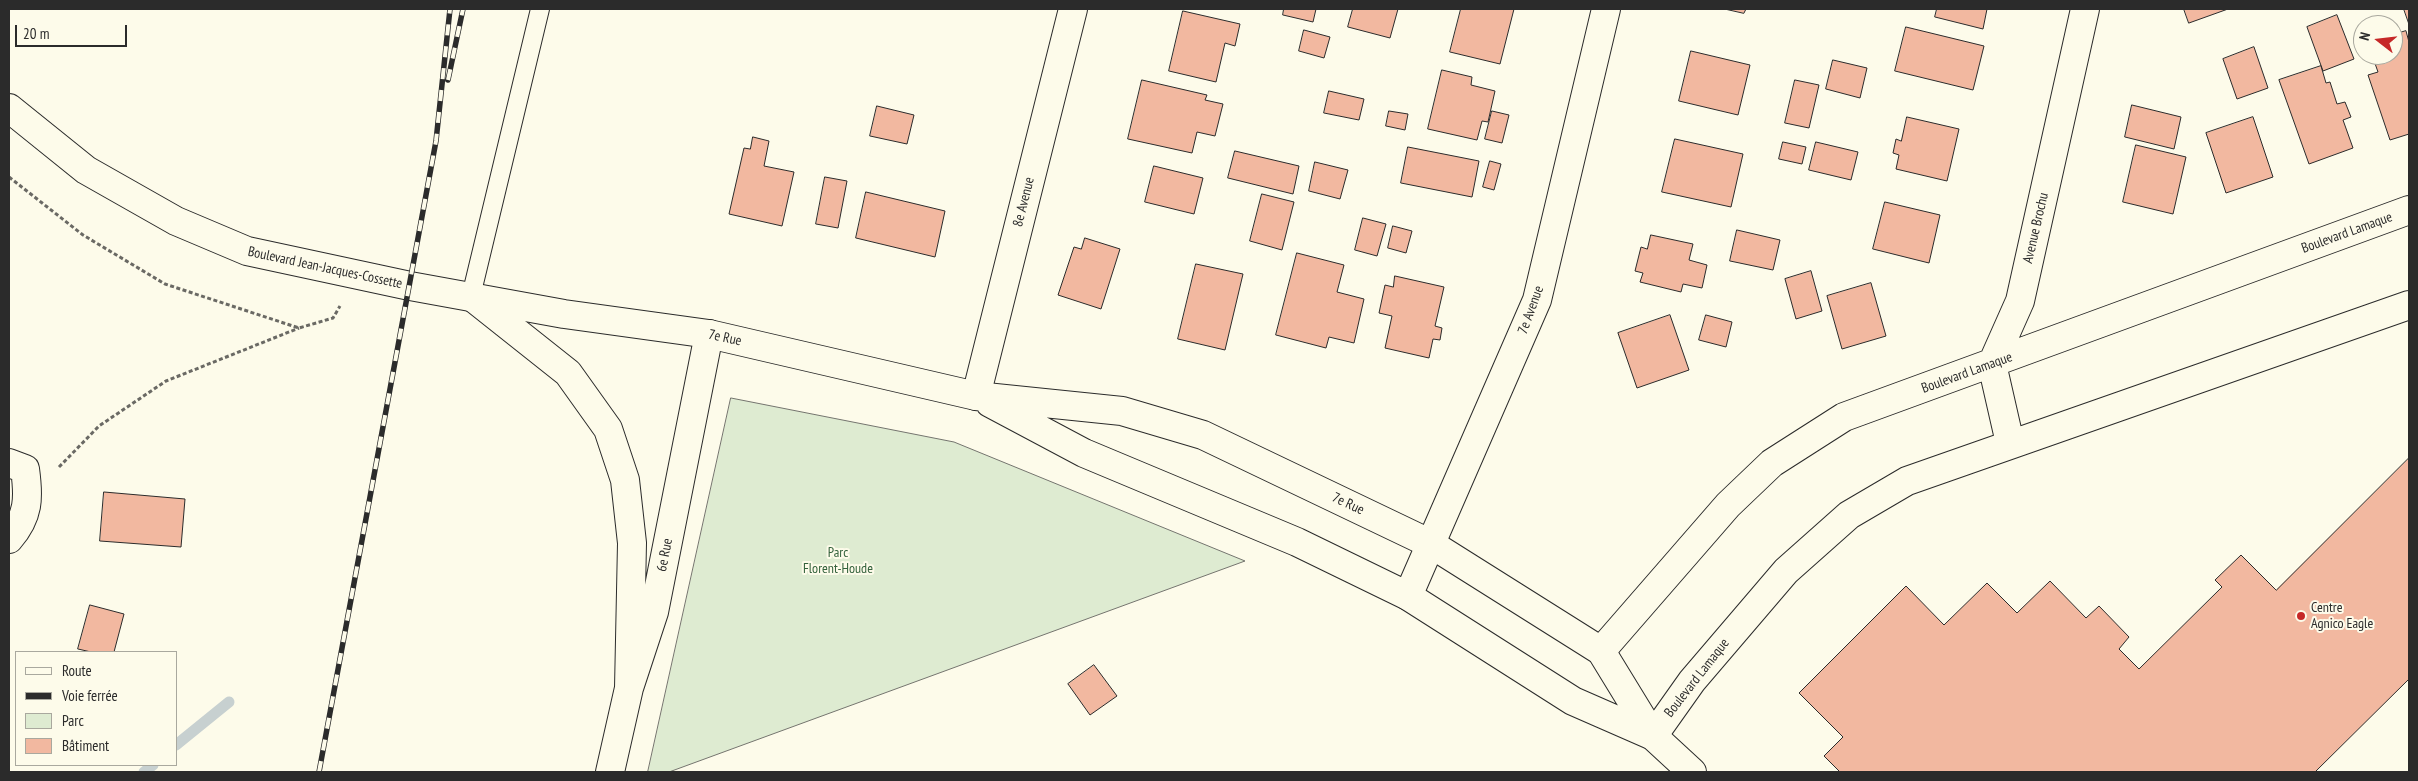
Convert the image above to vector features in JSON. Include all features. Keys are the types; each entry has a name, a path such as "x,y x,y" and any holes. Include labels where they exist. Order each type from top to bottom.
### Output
{"street":[{"name":"8e Avenue","path":"976,396 1073,9"},
{"name":"7e Avenue","path":"1408,596 1537,300 1606,9"},
{"name":"Avenue Brochu","path":"1992,364 2020,300 2085,9"},
{"name":"Boulevard Jean-Jacques-Cossette","path":"9,108 86,170 176,221 246,251 410,286 471,296"},
{"name":"Boulevard Lamaque","path":"1601,651 1728,504 1772,463 1844,417 2409,210"},
{"name":"7e Rue","path":"471,296 564,314 709,334 976,396 1122,412 1202,435 1432,544 1601,651 1653,736 1692,772"},
{"path":"471,296 568,373 608,430 625,480 632,543 629,688"},
{"name":"Boulevard Lamaque","path":"1653,736 1692,681 1786,572 1849,515 1907,481 2010,443 2409,305"},
{"name":"6e Rue","path":"610,772 629,688 654,612 709,334"},
{"path":"1992,364 2010,443"},
{"name":"7e Rue","path":"976,396 1084,452 1297,542 1408,596 1573,701 1653,736"},
{"path":"9,463 25,469 29,498 20,526 9,539"}],"lane":[{"path":"471,296 540,9"}],"path":[{"path":"9,177 83,235 165,284 299,328 333,318 358,274"},
{"path":"29,498 99,426 166,381 304,326"}],"green space":[{"name":"Parc Florent-Houde","path":"731,398 954,442 1245,561 669,772 648,772"}],"building":[{"path":"1284,9 1316,9 1313,22 1283,15"},
{"path":"1353,9 1398,9 1390,38 1348,27"},
{"path":"1461,9 1514,9 1500,64 1450,52"},
{"path":"1725,9 1746,9 1744,13"},
{"path":"1937,9 1987,9 1983,29 1935,17"},
{"path":"2184,9 2228,9 2189,23"},
{"path":"2404,9 2409,9 2409,24"},
{"path":"1183,11 1240,24 1235,46 1225,43 1216,82 1169,71"},
{"path":"2337,15 2353,59 2323,71 2307,27"},
{"path":"1906,27 1984,46 1973,90 1895,71"},
{"path":"1304,30 1330,37 1324,58 1299,51"},
{"path":"2406,31 2409,42 2409,134 2390,140 2368,75 2378,72 2376,65 2403,65 2403,32"},
{"path":"2254,47 2268,88 2237,99 2223,59"},
{"path":"1691,51 1750,65 1738,115 1679,101"},
{"path":"1833,60 1867,68 1860,98 1826,89"},
{"path":"2321,66 2326,83 2330,82 2337,104 2345,102 2351,117 2343,120 2353,148 2309,164 2279,80"},
{"path":"1442,70 1472,77 1471,85 1495,91 1488,122 1482,121 1477,140 1428,129"},
{"path":"1142,80 1207,95 1205,100 1223,104 1215,136 1197,132 1192,153 1128,139"},
{"path":"1795,80 1819,85 1809,128 1785,123"},
{"path":"1329,91 1364,99 1359,120 1324,113"},
{"path":"2132,105 2181,117 2174,149 2125,137"},
{"path":"877,106 914,115 907,144 870,136"},
{"path":"1389,111 1408,114 1405,130 1386,126"},
{"path":"1492,111 1509,115 1502,143 1485,139"},
{"path":"1907,117 1959,129 1947,181 1896,169 1899,155 1893,153 1896,139 1901,141"},
{"path":"2253,117 2273,177 2226,193 2206,133"},
{"path":"753,137 769,141 764,166 794,172 782,226 729,214 744,148 750,149"},
{"path":"1675,139 1743,154 1731,207 1662,192"},
{"path":"1783,142 1806,147 1802,164 1779,159"},
{"path":"1816,142 1858,152 1851,180 1809,170"},
{"path":"2136,145 2186,157 2173,214 2123,202"},
{"path":"1408,147 1479,161 1472,197 1401,183"},
{"path":"1235,151 1299,166 1293,194 1228,178"},
{"path":"1490,161 1501,164 1494,190 1483,187"},
{"path":"1315,162 1348,170 1340,199 1309,191"},
{"path":"1154,166 1203,178 1194,214 1145,202"},
{"path":"825,177 847,181 838,228 816,224"},
{"path":"866,192 945,211 935,257 856,238"},
{"path":"1262,194 1294,202 1282,250 1250,241"},
{"path":"1885,202 1940,215 1929,263 1873,249"},
{"path":"1363,218 1386,224 1377,256 1355,250"},
{"path":"1393,226 1412,231 1406,253 1388,248"},
{"path":"1737,230 1780,240 1773,270 1730,261"},
{"path":"1651,235 1693,244 1689,260 1707,265 1702,288 1683,284 1681,292 1640,282 1643,273 1635,271 1641,247 1647,249"},
{"path":"1085,238 1120,249 1101,309 1058,295 1074,247 1081,249"},
{"path":"1297,253 1344,265 1337,292 1364,299 1354,343 1329,337 1326,348 1276,335"},
{"path":"1196,264 1243,274 1225,350 1178,339"},
{"path":"1811,271 1822,311 1796,319 1785,279"},
{"path":"1395,276 1444,287 1435,326 1442,328 1440,340 1433,339 1429,358 1385,348 1392,316 1379,313 1385,285 1393,287"},
{"path":"1871,283 1886,336 1842,349 1827,296"},
{"path":"1670,315 1689,370 1637,388 1618,333"},
{"path":"1706,315 1732,322 1726,347 1699,340"},
{"name":"Centre Agnico Eagle","path":"2409,458 2409,679 2315,772 1840,772 1824,756 1843,737 1799,693 1906,586 1944,625 1987,583 2017,613 2050,581 2086,618 2099,606 2129,637 2119,649 2139,669 2222,587 2215,580 2241,555 2276,590"},
{"path":"104,492 185,499 181,547 100,541"},
{"path":"90,605 124,614 114,651 87,651 78,649"},
{"path":"1094,665 1117,696 1090,715 1068,684"}],"waterway":[{"path":"178,743 229,702"},
{"path":"144,772 152,766"}],"railway":[{"path":"319,772 436,141 450,9"},
{"path":"448,80 463,9"}],"place":[{"name":"Centre Agnico Eagle","path":"2301,616"}]}
